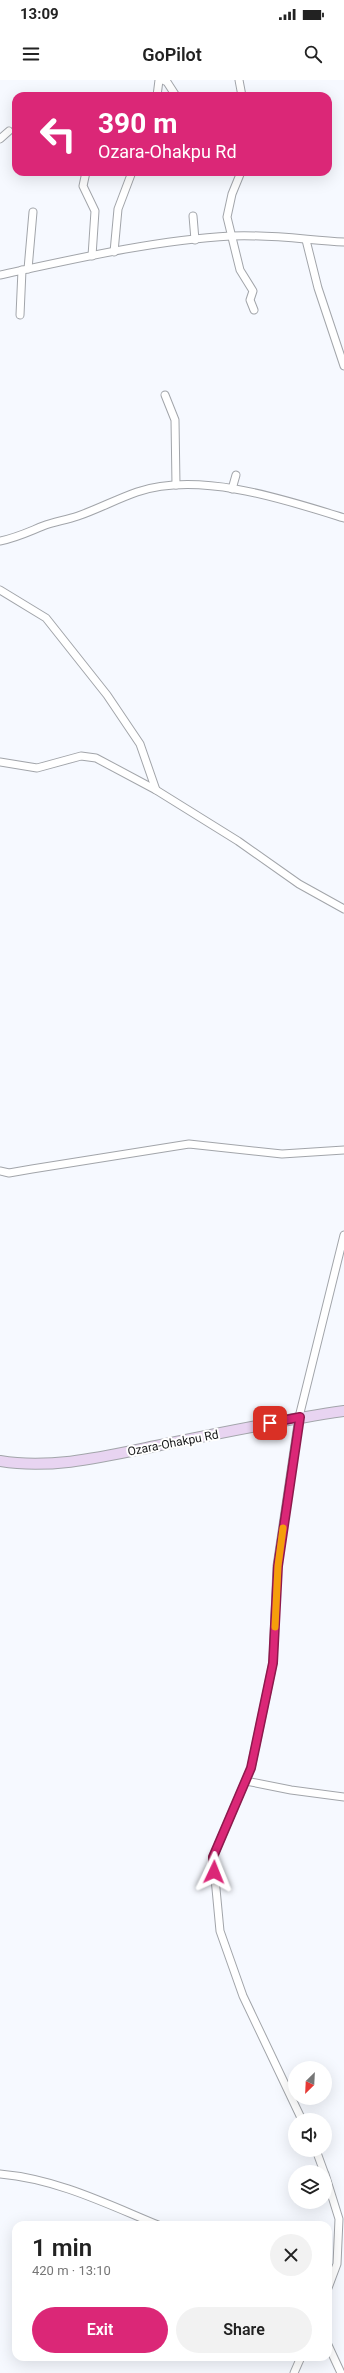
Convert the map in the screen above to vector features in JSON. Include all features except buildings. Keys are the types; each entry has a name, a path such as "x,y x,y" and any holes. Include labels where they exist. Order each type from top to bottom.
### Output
{"main road":[{"name":"Ozara-Ohakpu Rd","path":"0,1461 50,1463 108,1456 300,1417 344,1411"}],"street":[{"path":"158,92 159,80"},
{"path":"163,80 167,82 173,92"},
{"path":"239,80 241,92"},
{"path":"0,139 9,131"},
{"path":"85,176 83,186 95,210 92,256"},
{"path":"114,252 118,209 130,176"},
{"path":"239,176 232,194 227,217 240,270 253,291 250,300 254,310"},
{"path":"20,315 33,212"},
{"path":"193,216 195,240"},
{"path":"0,275 114,252 232,236 344,242"},
{"path":"306,240 318,288 344,366"},
{"path":"165,395 175,420 176,485"},
{"path":"232,489 236,475"},
{"path":"0,541 18,538 43,526 77,516 138,492 176,485 199,483 232,489 312,508 344,518"},
{"path":"0,590 46,618 107,696 140,744 156,790"},
{"path":"0,762 37,768 81,756 96,758 156,790 238,841 299,884 344,909"},
{"path":"0,1171 9,1172 32,1169 189,1144 282,1154 344,1150"},
{"path":"299,2113 243,1996 220,1931 213,1857 251,1768 273,1663 278,1566 300,1417 344,1235"},
{"path":"246,1781 291,1790 344,1796"},
{"path":"0,2174 38,2179 66,2187 148,2221"},
{"path":"332,2196 339,2219 341,2250 332,2277"},
{"path":"332,2354 341,2373"},
{"path":"294,2373 299,2361"}],"slow traffic":[{"path":"275,1627 278,1566 283,1528"}],"route":[{"path":"214,1872 213,1857 251,1768 273,1663 278,1566 300,1417 270,1423"}]}
